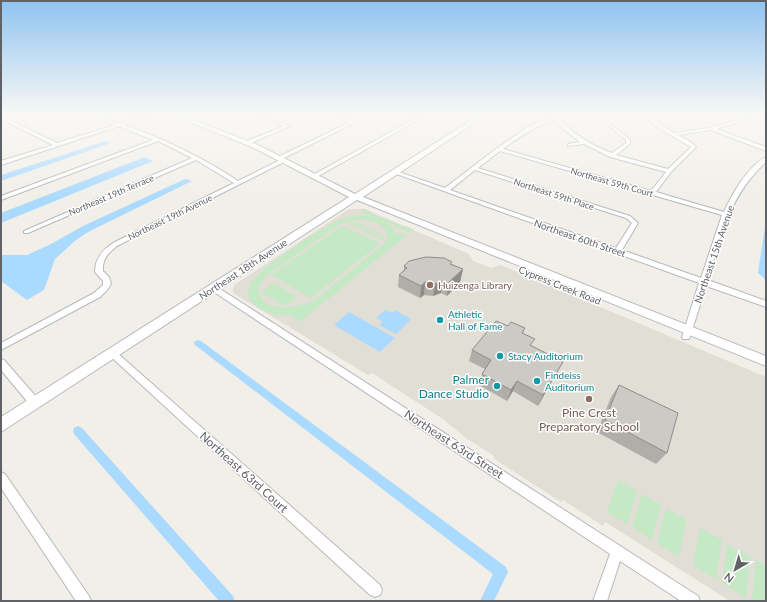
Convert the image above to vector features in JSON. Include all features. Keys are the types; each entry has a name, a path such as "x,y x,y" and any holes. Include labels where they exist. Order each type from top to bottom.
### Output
{"street":[{"path":"51,142 57,145"},
{"path":"1,163 66,142"},
{"path":"1,198 151,142"},
{"path":"162,142 197,158 219,170 238,183"},
{"name":"Cypress Creek Road","path":"249,142 313,177 356,197 364,204 687,333 766,361"},
{"name":"Northeast 19th Avenue","path":"1,347 97,295 106,288 108,283 106,278 99,272 98,265 103,254 109,249 143,229 238,183 315,142"},
{"path":"313,177 376,142"},
{"name":"Northeast 18th Avenue","path":"1,425 439,142"},
{"path":"446,190 510,142"},
{"path":"612,156 628,142"},
{"path":"653,193 669,171 694,147 687,142"},
{"path":"747,142 766,149"},
{"path":"570,145 583,143 612,156 669,171"},
{"name":"Northeast 59th Court","path":"499,149 725,214"},
{"name":"Northeast 19th Terrace","path":"26,232 197,158"},
{"name":"Northeast 15th Avenue","path":"687,333 725,214 737,190 752,170 766,159"},
{"name":"Northeast 59th Place","path":"474,168 633,220 635,223 618,251"},
{"name":"Northeast 60th Street","path":"394,172 766,304"},
{"name":"Northeast 63rd Street","path":"214,288 694,601"},
{"name":"Cypress Creek Road","path":"687,333 766,370"},
{"name":"Northeast 63rd Court","path":"112,353 375,590"},
{"path":"1,363 35,403"},
{"path":"1,478 84,601"},
{"path":"600,601 617,550"}],"shaded area":[{"name":"Pine Crest Preparatory School","path":"349,209 365,209 469,254 473,261 491,268 500,265 503,266 766,377 766,601 730,601 605,522 603,526 563,500 561,502 493,458 494,456 466,438 446,421 372,373 368,375 233,293 234,285"}],"green space":[{"path":"365,209 371,212 370,213 414,230 410,233 385,221 393,228 396,235 398,233 406,236 300,322 292,317 295,315 269,313 254,305 250,299 248,291 251,282 265,268 334,222 354,216 377,218 361,212","holes":["354,220 375,222 386,232 387,237 385,243 310,302 291,307 272,306 265,302 260,296 259,286 266,276 340,224 345,222 383,240 385,238 347,222"]},
{"path":"354,221 387,237 352,223"},
{"path":"342,226 380,243 311,298 271,275"},
{"path":"274,283 297,297 285,306 261,292"},
{"path":"618,480 637,491 627,524 607,512"},
{"path":"642,494 661,505 652,540 632,527"},
{"path":"666,508 686,520 679,557 657,543"},
{"path":"700,528 722,540 716,579 693,565"},
{"path":"727,544 750,556 746,598 722,583"},
{"path":"756,560 766,566 766,601 752,601"}],"water":[{"path":"103,142 111,143 1,181 1,175"},
{"path":"145,157 153,161 1,223 1,213"},
{"path":"185,179 192,181 90,231 76,240 55,259 44,290 27,300 1,281 1,255 27,255 51,244 83,226"},
{"path":"766,220 766,280 758,273"},
{"path":"385,310 392,313 395,310 411,319 396,334 379,325 383,322 376,318"},
{"path":"349,312 395,338 380,352 334,325"}],"building":[{"path":"426,257 444,258 452,262 450,264 463,269 448,283 443,281 435,284 425,282 421,286 399,275 407,268 404,266 409,261"},
{"path":"496,321 508,326 511,322 525,328 522,333 535,339 530,345 563,362 543,395 517,381 511,390 482,374 491,360 472,350"},
{"path":"619,385 678,413 667,453 605,420"}],"waterway":[{"path":"198,343 501,572 487,601"},
{"path":"78,431 228,601"}],"place":[{"name":"Huizenga Library","path":"430,285"},
{"name":"Athletic Hall of Fame","path":"440,320"},
{"name":"Stacy Auditorium","path":"500,356"},
{"name":"Findeiss Auditorium","path":"537,381"},
{"name":"Palmer Dance Studio","path":"497,386"},
{"name":"Pine Crest Preparatory School","path":"589,399"}]}
